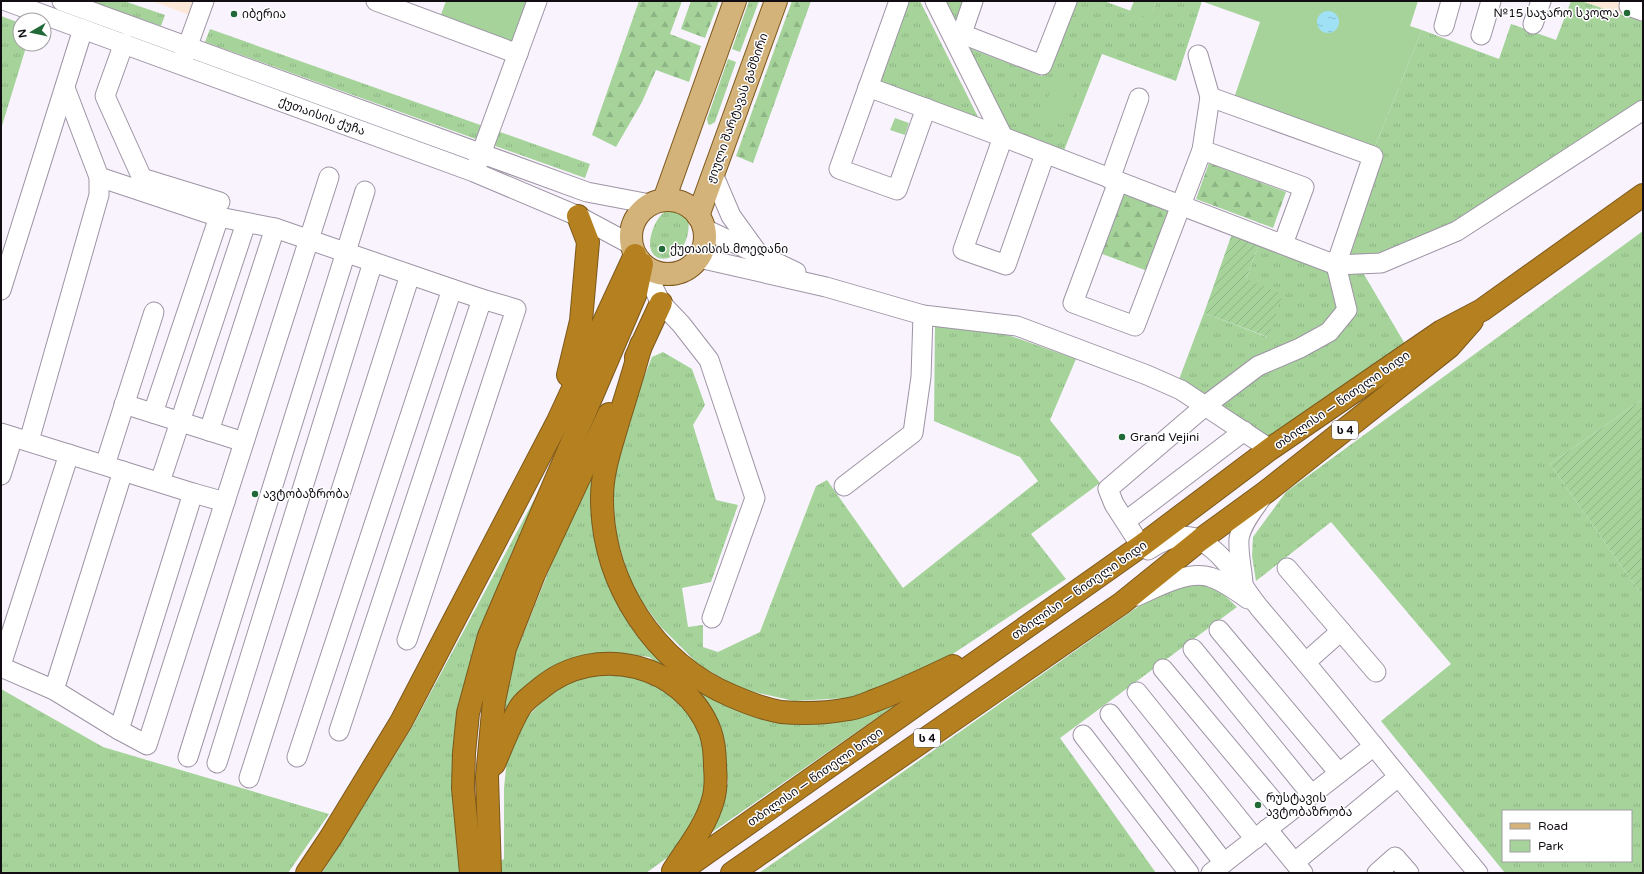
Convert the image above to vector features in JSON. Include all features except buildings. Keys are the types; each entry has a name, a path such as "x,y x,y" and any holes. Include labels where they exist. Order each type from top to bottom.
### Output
{"highway":[{"name":"თბილისი — წითელი ხიდი","path":"678,873 1094,580 1270,449 1442,331 1482,310 1643,195"},
{"path":"558,421 581,321 588,242 578,216"},
{"path":"307,873 331,837 401,722 558,421 640,258"},
{"path":"483,870 463,788 464,753 468,713 489,636 636,293 640,258"},
{"path":"483,870 487,777 494,701 505,648 534,574 661,303"},
{"name":"თბილისი — წითელი ხიდი","path":"732,873 1122,603 1200,540 1266,492 1448,347 1482,310"},
{"path":"641,345 605,466 602,497 605,537 612,565 625,597 641,622 662,648 687,671 711,687 754,706 781,712 810,713 850,709 910,687 1008,641"},
{"path":"487,777 521,706 553,678 572,669 595,664 614,663 636,666 660,674 677,687 697,708 710,732 715,759 714,800 708,816 672,873"}],"main road":[{"path":"657,202 735,1"},
{"name":"ჟიული შარტავას გამზირი","path":"701,222 714,174 776,1"},
{"path":"674,200 684,202 692,208 701,222 705,244 699,258 692,265 675,273 662,274 640,258 631,233 634,221 638,214 657,202 674,200"},
{"path":"661,303 675,273"}],"street":[{"name":"ქუთაისის ქუჩა","path":"6,1 124,43 184,55 481,154 587,192 657,202"},
{"path":"184,55 204,1"},
{"path":"376,1 518,54"},
{"path":"474,172 537,1"},
{"path":"899,1 839,168 897,190 926,108"},
{"path":"935,1 960,40 1004,137 963,250 1006,265 1046,154"},
{"path":"960,40 973,1"},
{"path":"960,40 1042,65 1067,1"},
{"path":"1444,26 1451,1"},
{"path":"1481,35 1491,1"},
{"path":"1533,24 1541,1"},
{"path":"1630,1 1628,6 1643,11"},
{"name":"ქუთაისის ქუჩა","path":"67,2 184,55 474,172 578,216 640,258"},
{"path":"1,290 83,29"},
{"path":"124,43 105,96 142,178 219,209 246,223 275,228 410,275 516,309 407,640"},
{"path":"1139,98 1114,181 1073,303 1134,326 1202,150 1210,97 1198,55"},
{"path":"868,87 1004,137 1114,181 1181,205 1336,265 1382,263 1456,231 1643,110"},
{"path":"1,474 99,195 99,177 65,88"},
{"path":"1141,546 1114,504 1108,489 1205,406 1258,366 1300,348 1329,332 1348,310 1336,265 1373,156 1210,97"},
{"path":"1202,150 1304,187 1283,244"},
{"path":"714,174 731,216 757,253"},
{"path":"99,177 219,209"},
{"path":"69,454 1,666 54,690 119,730 147,745 329,177"},
{"path":"188,757 365,191"},
{"path":"153,413 219,209"},
{"path":"701,222 757,253 826,287"},
{"path":"160,482 246,223"},
{"path":"209,431 275,228"},
{"path":"640,258 661,303 681,324 709,360 755,498 712,618"},
{"path":"699,258 826,287 923,315 1017,326 1181,390 1270,449"},
{"path":"217,763 373,262"},
{"path":"249,778 410,275"},
{"path":"297,757 452,289"},
{"path":"339,731 482,299"},
{"path":"105,465 154,312"},
{"path":"844,486 913,433 921,377 923,315"},
{"path":"124,404 244,442"},
{"path":"1126,521 1244,431"},
{"path":"14,437 225,502"},
{"path":"54,690 123,471"},
{"path":"1243,583 1239,539 1241,531 1249,516 1266,492"},
{"path":"119,730 193,493"},
{"path":"1094,580 1129,564 1163,540 1174,536 1200,540 1216,552 1243,583 1257,605 1306,662 1398,777 1478,873"},
{"path":"1287,568 1376,672"},
{"path":"1122,603 1156,588 1197,575 1210,576 1224,583 1257,605"},
{"path":"1219,630 1339,773"},
{"path":"1306,662 1341,631"},
{"path":"1193,649 1312,794"},
{"path":"1163,669 1285,815"},
{"path":"1137,692 1261,834 1299,868 1398,777"},
{"path":"1110,714 1218,868 1374,746"},
{"path":"1083,736 1189,873"},
{"path":"1377,873 1395,857 1409,873"}],"shaded area":[{"path":"152,1 198,1 192,16"},
{"name":"№15 საჯარო სკოლა","path":"1580,1 1643,1 1643,25"}],"green space":[{"path":"90,1 124,1 165,15 161,26"},
{"path":"446,1 529,1 512,47 439,20"},
{"path":"639,1 682,1 670,34 701,46 689,82 656,70 642,102 616,147 592,135"},
{"path":"691,1 719,1 705,38 681,29"},
{"path":"749,1 759,1 740,52 732,49"},
{"path":"792,1 811,1 753,163 736,156"},
{"path":"905,1 920,1 982,125 875,85"},
{"path":"940,1 969,1 958,36"},
{"path":"1076,1 1104,1 1150,18 1156,1 1202,1 1176,81 1102,54 1063,153 1004,130 966,60 969,48 1042,76"},
{"path":"1134,1 1156,1 1150,19 1130,11"},
{"path":"1201,1 1418,1 1410,26 1422,30 1374,149 1234,98 1260,22"},
{"path":"1571,1 1581,1 1643,22 1643,114 1459,234 1362,271 1405,344 1266,438 1178,382 1204,313 1267,337 1246,279 1261,239 1361,271 1350,255 1381,161 1374,149 1422,30 1499,59 1511,24 1556,40"},
{"path":"1,16 12,20 12,52 25,52 1,129"},
{"path":"210,29 590,164 585,178 205,42"},
{"path":"728,59 736,62 715,122 710,125 708,124 707,119"},
{"path":"1055,78 1077,86 1063,125 1041,117"},
{"path":"895,118 909,123 905,135 890,130"},
{"path":"1209,163 1286,192 1273,228 1196,199"},
{"path":"1120,191 1173,211 1150,272 1097,252"},
{"path":"676,208 683,210 688,216 688,233 683,246 675,255 666,259 657,258 652,252 650,240 655,224 663,213"},
{"path":"1234,228 1261,239 1246,279 1283,294 1268,337 1204,313"},
{"path":"1643,231 1643,399 1550,464 1643,597 1643,873 1505,873 1381,721 1451,664 1331,522 1256,581 1252,556 1253,537 1286,492"},
{"path":"935,325 1008,335 1076,359 1050,420 1100,483 1031,534 1066,579 927,671 893,687 848,698 794,701 741,689 699,665 660,626 632,588 615,531 613,477 626,422 652,357 663,352 692,369 705,405 693,425 716,500 738,505 711,582 682,588 688,627 703,625 703,647 718,652 760,632 816,486 827,480 903,588 1038,481 1020,457 934,421"},
{"path":"1643,399 1643,597 1550,464"},
{"path":"594,459 614,593 724,699 853,715 897,704 708,835 728,783 722,740 709,705 689,682 649,657 613,652 572,658 529,689 501,728 508,672"},
{"path":"548,474 483,631 464,873 322,873 411,729"},
{"path":"1195,581 1221,592 1237,607 1060,738 1156,873 759,873 1156,594"},
{"path":"606,669 637,678 666,691 688,711 707,748 709,790 678,850 646,873 477,873 504,859 504,788 507,758 516,729 553,690 576,675"},
{"path":"1,689 103,747 329,814 288,873 1,873"}],"water":[{"path":"1328,11 1336,14 1339,22 1336,30 1328,33 1320,30 1317,22 1320,14"}],"place":[{"name":"№15 საჯარო სკოლა","path":"1627,13"},
{"name":"იბერია","path":"234,14"},
{"name":"ქუთაისის მოედანი","path":"662,249"},
{"name":"Grand Vejini","path":"1122,437"},
{"name":"ავტობაზრობა","path":"255,494"},
{"name":"რუსტავის ავტობაზრობა","path":"1258,805"}]}
